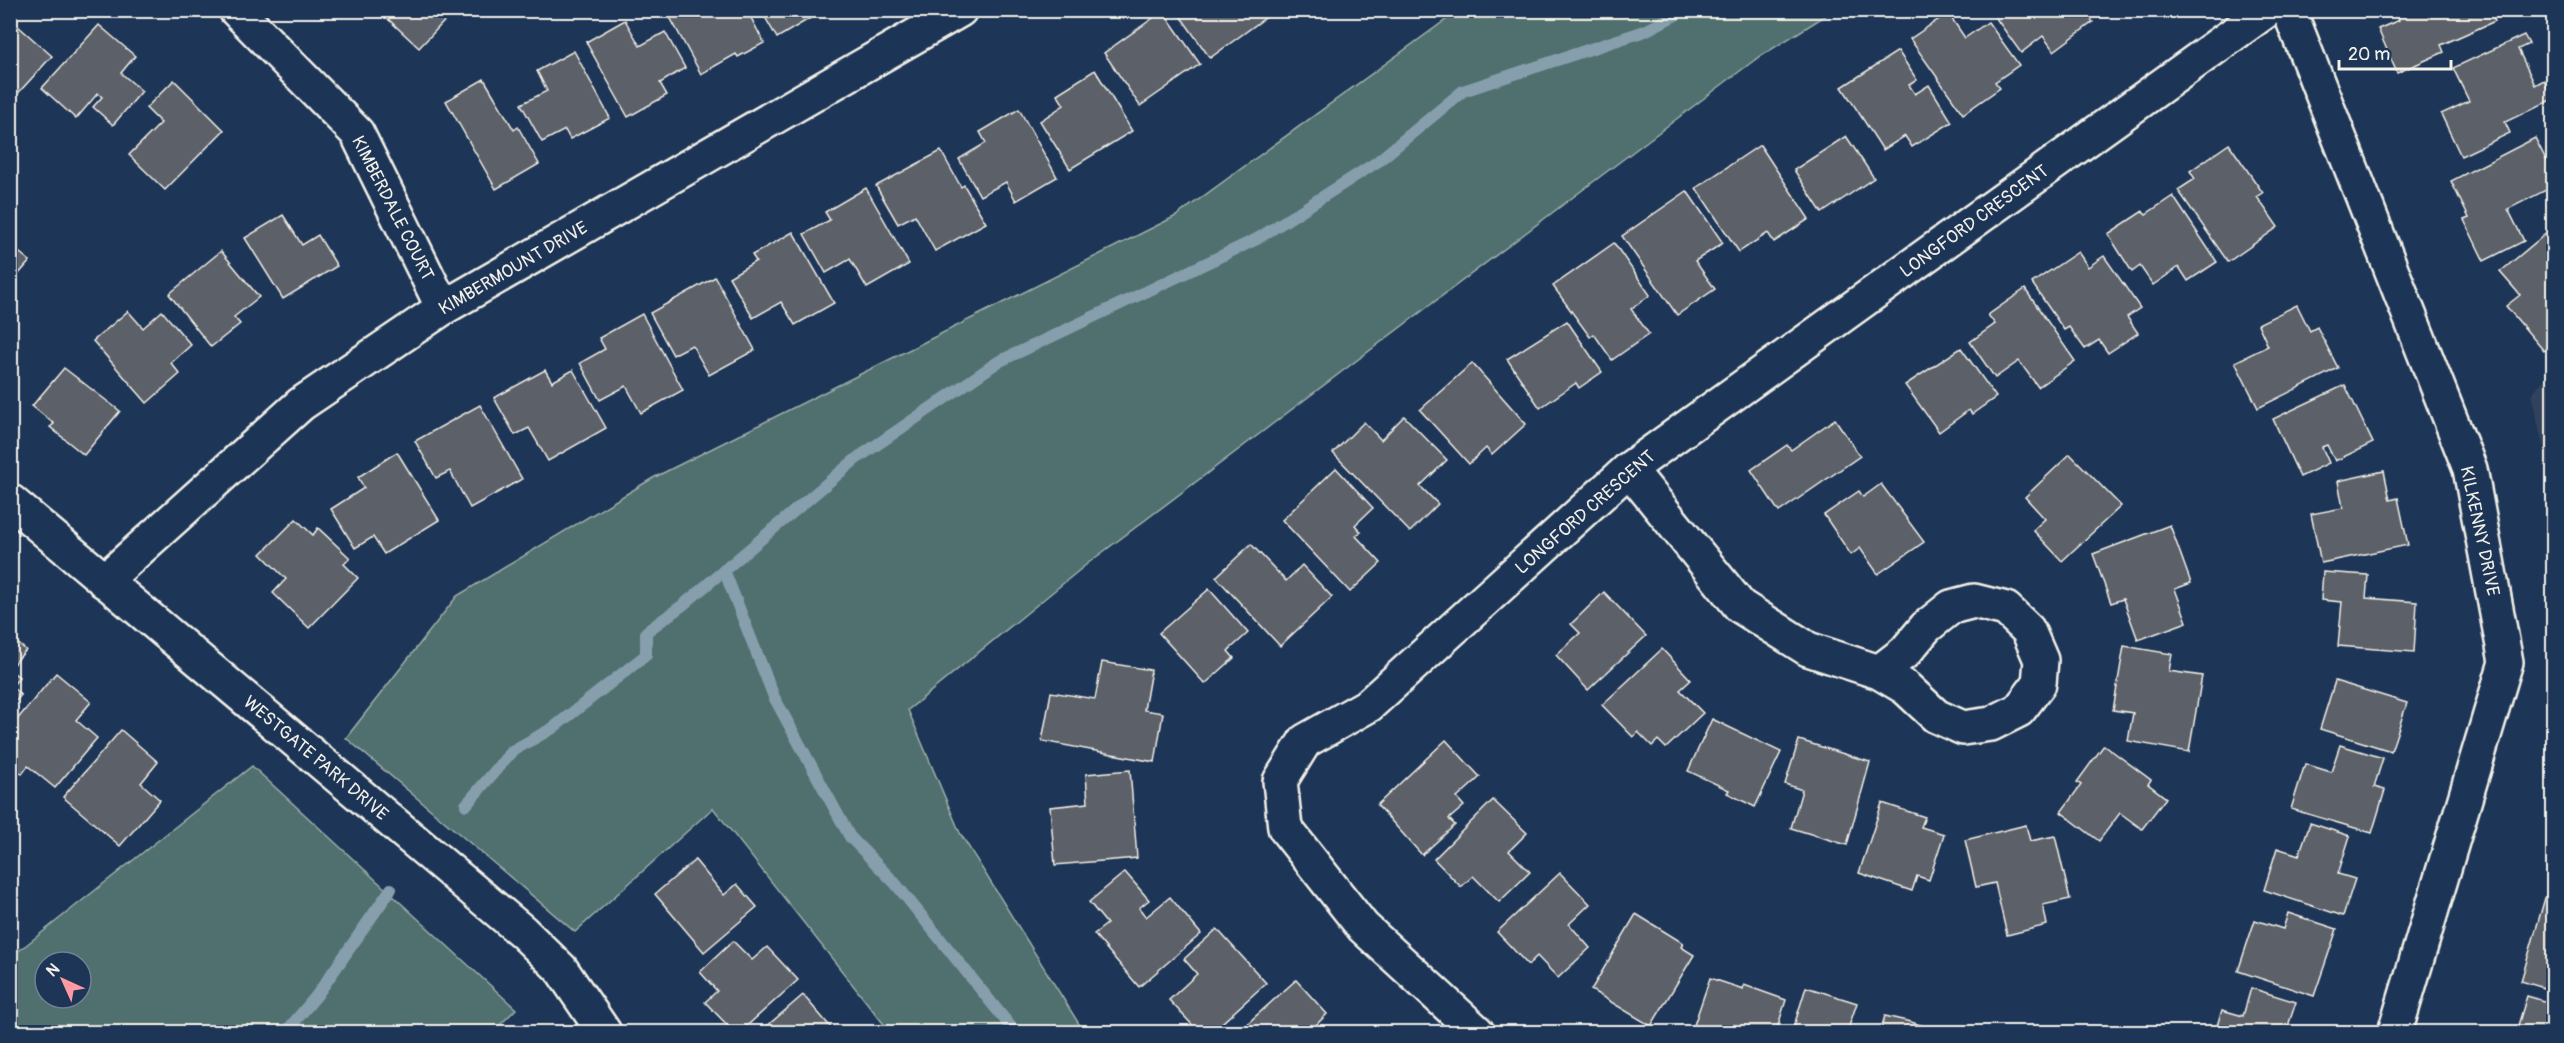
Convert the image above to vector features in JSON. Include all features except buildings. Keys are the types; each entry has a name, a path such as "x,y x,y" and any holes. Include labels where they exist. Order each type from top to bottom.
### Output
{"street":[{"name":"KIMBERDALE COURT","path":"236,10 357,133 443,308"},
{"name":"KIMBERMOUNT DRIVE","path":"104,581 302,404 443,308 960,10"},
{"name":"LONGFORD CRESCENT","path":"1477,1032 1363,927 1285,828 1280,781 1305,741 1369,705 1629,470 2267,10"},
{"name":"KILKENNY DRIVE","path":"2289,10 2469,469 2506,662 2395,1032"},
{"path":"1629,470 1740,606 1808,649 1879,672 1906,688 1936,716 1962,728 1991,724 2019,710 2038,684 2041,660 2028,630 2006,609 1974,601 1951,607 1926,627 1905,652 1879,672"},
{"name":"WESTGATE PARK DRIVE","path":"10,501 523,932 561,969 604,1032"}],"shaded area":[{"path":"2553,369 2553,489 2531,394"}],"green space":[{"path":"1458,11 1833,11 1756,59 1087,564 908,710 960,833 1084,1032 890,1032 713,808 575,932 346,738 457,596 653,478 1176,216"},
{"path":"252,766 516,1009 493,1032 11,1032 11,957"}],"waterway":[{"path":"466,805 512,751 553,728 646,655 646,632 683,605 856,459 998,362 1257,239 1377,162 1463,91 1645,31 1685,10"},
{"path":"724,570 774,697 850,837 895,883 1015,1032"},
{"path":"286,1032 317,995 391,889"}]}
